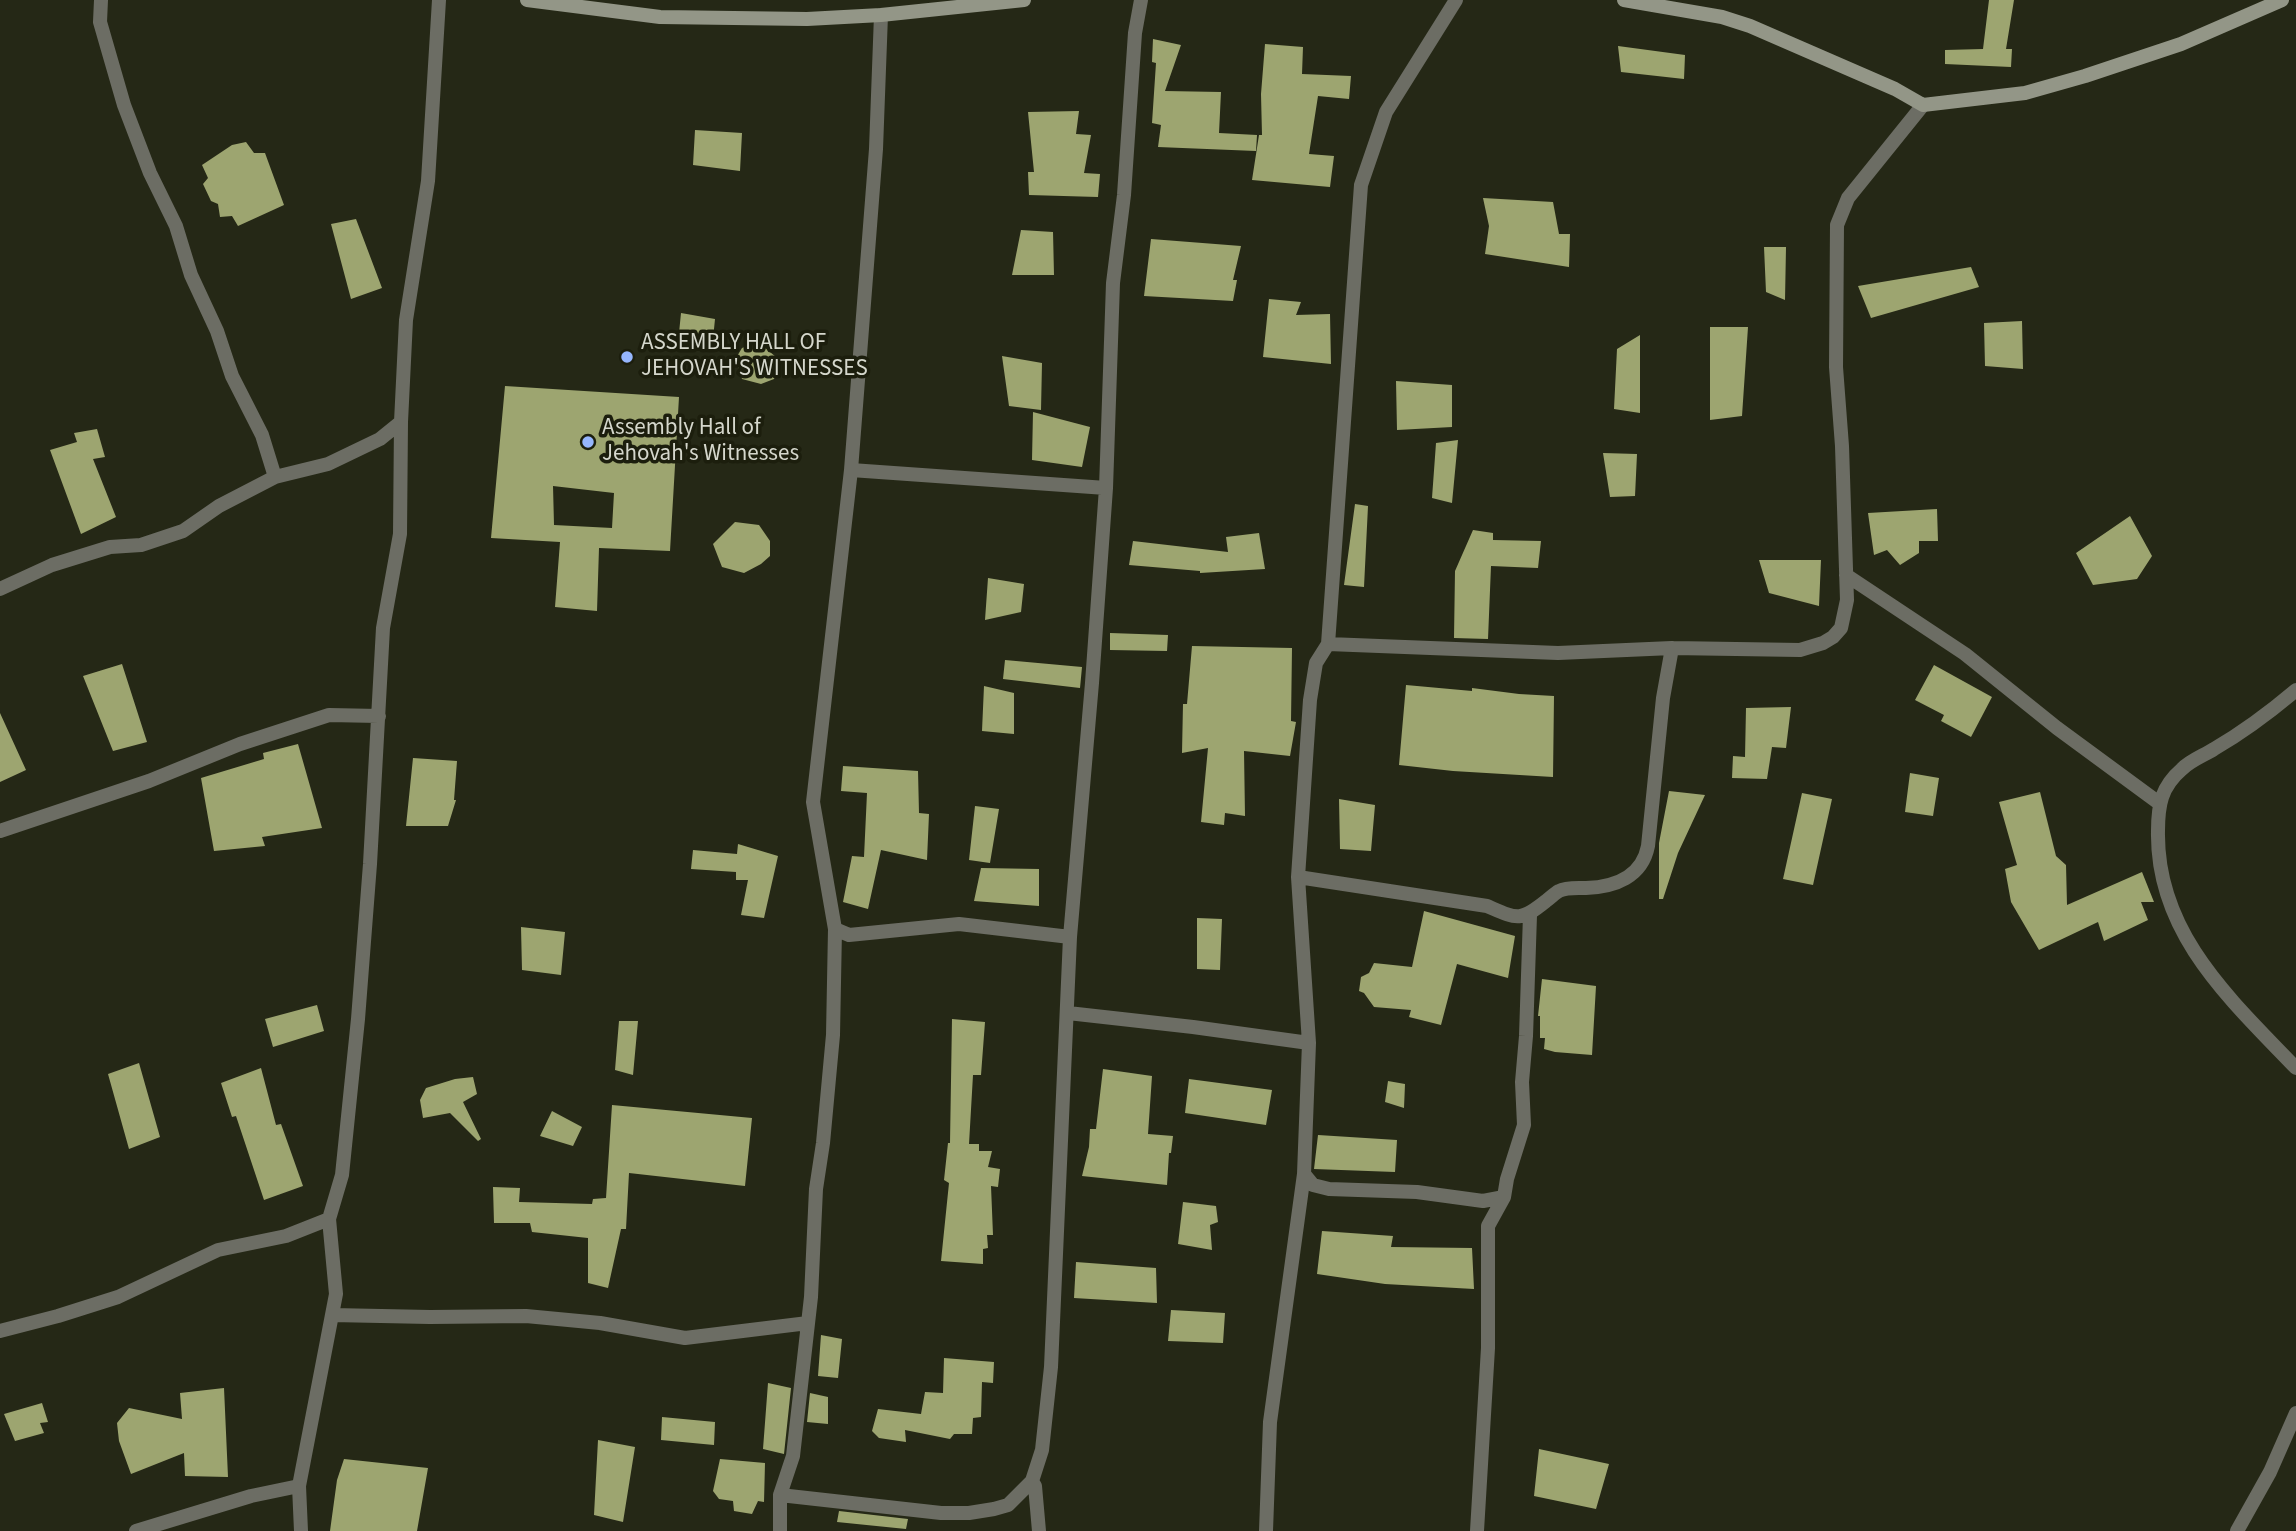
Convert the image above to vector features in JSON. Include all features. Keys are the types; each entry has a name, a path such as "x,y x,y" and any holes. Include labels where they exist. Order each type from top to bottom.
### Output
{"street":[{"path":"101,0 100,22 124,105 150,173 176,226 191,275 217,331 232,376 262,435 275,477"},
{"path":"301,1531 299,1486 336,1294 329,1219 342,1175 356,1032 383,628 400,534 401,422 406,320 428,181 439,0"},
{"path":"527,0 660,17 807,19 881,15 1024,0"},
{"path":"780,1495 941,1513 969,1513 1008,1505 1031,1480 1042,1451 1051,1367 1070,937 1106,488 1114,283 1124,195 1135,33 1141,0"},
{"path":"1266,1531 1270,1422 1304,1174 1309,1043 1298,877 1310,699 1316,663 1328,643 1361,185 1386,112 1456,0"},
{"path":"1624,0 1683,5 1751,26 1895,89 1923,105 2025,93 2085,76 2181,44 2282,0"},
{"path":"780,1531 780,1495 793,1456 808,1322 816,1189 823,1143 832,1035 835,929 813,802 851,470 876,149 881,15"},
{"path":"1328,643 1558,653 1672,648 1800,650 1823,643 1841,628 1847,600 1842,446 1836,367 1837,225 1849,198 1923,105"},
{"path":"0,589 52,565 110,547 141,545 183,531 219,506 275,477 328,464 380,439 401,422"},
{"path":"851,470 1106,488"},
{"path":"1846,575 1965,654 2057,728 2159,803"},
{"path":"1298,877 1488,906 1514,917 1530,915 1560,889 1594,888 1626,878 1643,865 1648,846 1663,698 1672,648"},
{"path":"2296,690 2269,713 2182,768 2167,786 2159,803 2158,849 2161,878 2173,915 2184,936 2236,1004 2296,1068"},
{"path":"0,831 149,781 240,744 329,715 379,716"},
{"path":"1478,1531 1488,1348 1488,1226 1504,1197 1524,1125 1522,1082 1530,915"},
{"path":"835,929 849,935 959,924 1070,937"},
{"path":"1068,1013 1309,1043"},
{"path":"1304,1174 1313,1185 1339,1190 1417,1192 1483,1202 1504,1197"},
{"path":"0,1331 118,1297 218,1250 286,1236 329,1219"},
{"path":"332,1315 526,1315 600,1323 685,1338 808,1322"},
{"path":"2236,1531 2270,1472 2296,1413"},
{"path":"1031,1480 1035,1486 1039,1531"},
{"path":"136,1531 225,1503 299,1486"}],"building":[{"path":"1989,0 2014,0 2006,49 2012,49 2011,67 1945,64 1945,50 1983,49"},
{"path":"1153,39 1181,45 1165,91 1221,92 1219,133 1257,135 1256,151 1158,147 1161,125 1152,123 1156,63 1152,62"},
{"path":"1265,44 1303,47 1302,74 1351,76 1349,99 1318,96 1309,154 1334,156 1330,187 1252,180 1259,135 1262,135 1261,94"},
{"path":"1618,46 1685,55 1684,79 1621,72"},
{"path":"1079,111 1076,134 1091,135 1084,173 1100,174 1098,197 1029,195 1028,172 1034,172 1028,112"},
{"path":"695,130 742,133 740,171 693,165"},
{"path":"246,142 254,153 265,153 284,205 238,226 232,216 220,217 218,204 211,201 203,184 208,178 202,165 232,145"},
{"path":"1483,198 1553,202 1559,234 1570,234 1569,267 1485,254 1489,226"},
{"path":"356,219 382,288 351,299 331,224"},
{"path":"1021,230 1053,232 1054,275 1012,275"},
{"path":"1151,239 1241,246 1233,280 1237,280 1233,301 1144,296"},
{"path":"1764,247 1786,247 1785,300 1766,292"},
{"path":"1971,267 1979,287 1871,318 1858,286"},
{"path":"1269,299 1301,302 1296,315 1330,314 1331,364 1263,357"},
{"path":"681,313 715,319 713,339 679,333"},
{"path":"2022,321 2023,369 1985,366 1984,323"},
{"path":"1710,327 1748,327 1742,416 1710,420"},
{"path":"1640,335 1640,413 1614,409 1617,349"},
{"path":"753,344 764,347 782,362 774,379 761,384 742,379 736,358 742,348"},
{"path":"1002,356 1042,363 1041,410 1009,406"},
{"path":"1396,381 1452,385 1452,427 1397,430"},
{"name":"Assembly Hall of Jehovah's Witnesses","path":"505,386 679,397 670,551 599,548 597,611 555,607 560,542 491,538","holes":["553,486 614,493 612,528 554,525"]},
{"path":"1033,412 1090,427 1082,467 1032,460"},
{"path":"97,429 105,457 93,459 116,517 81,534 50,450 77,442 74,433"},
{"path":"1458,440 1452,503 1432,498 1436,443"},
{"path":"1603,453 1637,454 1635,496 1610,497"},
{"path":"1355,504 1368,506 1364,587 1344,585"},
{"path":"1937,509 1938,541 1919,541 1919,553 1900,565 1887,550 1874,555 1868,513"},
{"path":"2130,516 2152,556 2137,579 2093,585 2076,553"},
{"path":"735,522 759,525 770,541 770,556 744,573 722,567 713,544"},
{"path":"1473,530 1493,533 1493,540 1541,541 1538,568 1491,566 1488,639 1454,638 1455,571"},
{"path":"1259,533 1265,569 1200,573 1129,565 1133,541 1228,552 1226,537"},
{"path":"1759,560 1821,560 1819,606 1769,593"},
{"path":"988,578 1024,584 1021,612 985,620"},
{"path":"1110,633 1168,635 1167,651 1110,650"},
{"path":"1192,646 1292,648 1291,721 1296,722 1290,756 1244,751 1245,816 1225,813 1224,825 1201,822 1208,748 1182,753 1183,704 1187,704"},
{"path":"1005,660 1082,667 1080,688 1003,679"},
{"path":"122,664 147,742 113,751 83,676"},
{"path":"1934,665 1992,697 1971,737 1941,721 1944,715 1915,700"},
{"path":"1406,685 1554,696 1553,777 1399,765"},
{"path":"984,686 1014,693 1014,734 982,731"},
{"path":"1791,707 1786,748 1772,747 1767,779 1732,778 1733,756 1745,757 1746,708"},
{"path":"0,713 26,770 0,782"},
{"path":"298,744 322,828 262,837 265,846 214,851 201,778 264,759 263,753"},
{"path":"413,758 457,761 456,800 448,826 406,826"},
{"path":"843,766 918,771 919,813 929,814 927,860 881,850 868,909 843,902 852,856 864,857 867,793 841,791"},
{"path":"1910,773 1939,778 1933,816 1905,812"},
{"path":"1669,791 1705,795 1678,853 1663,899 1659,899 1659,843"},
{"path":"2040,792 2056,856 2066,865 2067,905 2142,872 2154,902 2141,902 2148,920 2104,941 2098,922 2039,950 2011,902 2005,869 2017,865 1999,802"},
{"path":"1802,793 1832,799 1813,885 1783,879"},
{"path":"1339,799 1375,805 1371,851 1340,849"},
{"path":"975,806 999,809 990,863 969,860"},
{"path":"738,844 778,856 764,918 741,915 748,880 736,880 736,872 691,869 693,850 737,854"},
{"path":"981,868 1039,869 1039,906 974,901"},
{"path":"1424,911 1515,936 1508,978 1457,964 1441,1025 1409,1017 1411,1010 1374,1007 1364,993 1359,991 1361,977 1369,973 1374,963 1412,967"},
{"path":"1197,918 1222,919 1220,970 1197,969"},
{"path":"521,927 565,932 561,975 522,970"},
{"path":"1542,979 1596,986 1592,1055 1544,1049 1545,1038 1540,1038 1538,1016"},
{"path":"317,1005 324,1031 273,1047 265,1019"},
{"path":"952,1019 985,1022 981,1075 973,1075 969,1144 979,1144 979,1151 992,1151 988,1167 1000,1169 998,1187 991,1186 993,1235 987,1235 988,1248 983,1249 983,1264 941,1261 949,1183 944,1180 950,1143"},
{"path":"619,1021 638,1021 633,1075 615,1070"},
{"path":"139,1063 160,1137 129,1149 108,1074"},
{"path":"261,1068 276,1125 281,1124 303,1186 264,1200 236,1116 232,1117 221,1083"},
{"path":"1103,1069 1152,1076 1148,1134 1173,1136 1167,1185 1082,1176 1090,1129 1096,1129"},
{"path":"473,1077 477,1094 463,1102 481,1139 478,1141 450,1113 423,1118 420,1100 426,1088 455,1079"},
{"path":"1189,1079 1272,1090 1266,1125 1185,1113"},
{"path":"1388,1081 1405,1084 1404,1108 1385,1102"},
{"path":"612,1105 752,1118 745,1186 629,1173 626,1229 621,1229 608,1288 588,1283 588,1238 532,1232 530,1223 494,1223 493,1187 520,1188 519,1202 592,1204 593,1199 606,1198"},
{"path":"552,1111 582,1127 573,1146 540,1136"},
{"path":"1318,1135 1397,1140 1395,1172 1314,1169"},
{"path":"1183,1202 1216,1206 1218,1222 1210,1225 1212,1250 1178,1244"},
{"path":"1322,1231 1393,1236 1391,1247 1472,1248 1474,1289 1385,1284 1317,1274"},
{"path":"1076,1262 1156,1268 1157,1303 1074,1298"},
{"path":"1171,1310 1225,1313 1223,1343 1168,1341"},
{"path":"821,1335 842,1339 838,1378 818,1376"},
{"path":"944,1358 994,1362 993,1383 982,1382 981,1417 973,1418 972,1434 954,1434 950,1439 905,1430 906,1442 879,1438 872,1431 878,1409 921,1414 925,1392 943,1393"},
{"path":"768,1383 791,1388 784,1454 763,1449"},
{"path":"224,1388 228,1477 185,1476 184,1453 131,1474 119,1441 117,1423 129,1408 182,1419 180,1393"},
{"path":"810,1393 828,1397 828,1424 807,1422"},
{"path":"42,1403 48,1422 40,1423 44,1433 15,1441 4,1414"},
{"path":"662,1417 715,1422 714,1445 661,1440"},
{"path":"598,1440 635,1447 623,1522 594,1515"},
{"path":"1539,1449 1609,1464 1596,1509 1534,1496"},
{"path":"344,1459 428,1468 417,1531 330,1531 337,1480"},
{"path":"720,1459 765,1463 764,1502 758,1501 752,1514 734,1511 733,1501 719,1499 713,1491"},
{"path":"839,1511 908,1519 906,1529 837,1522"}],"place":[{"name":"ASSEMBLY HALL OF JEHOVAH'S WITNESSES","path":"627,357"},
{"name":"Assembly Hall of Jehovah's Witnesses","path":"588,442"}]}
